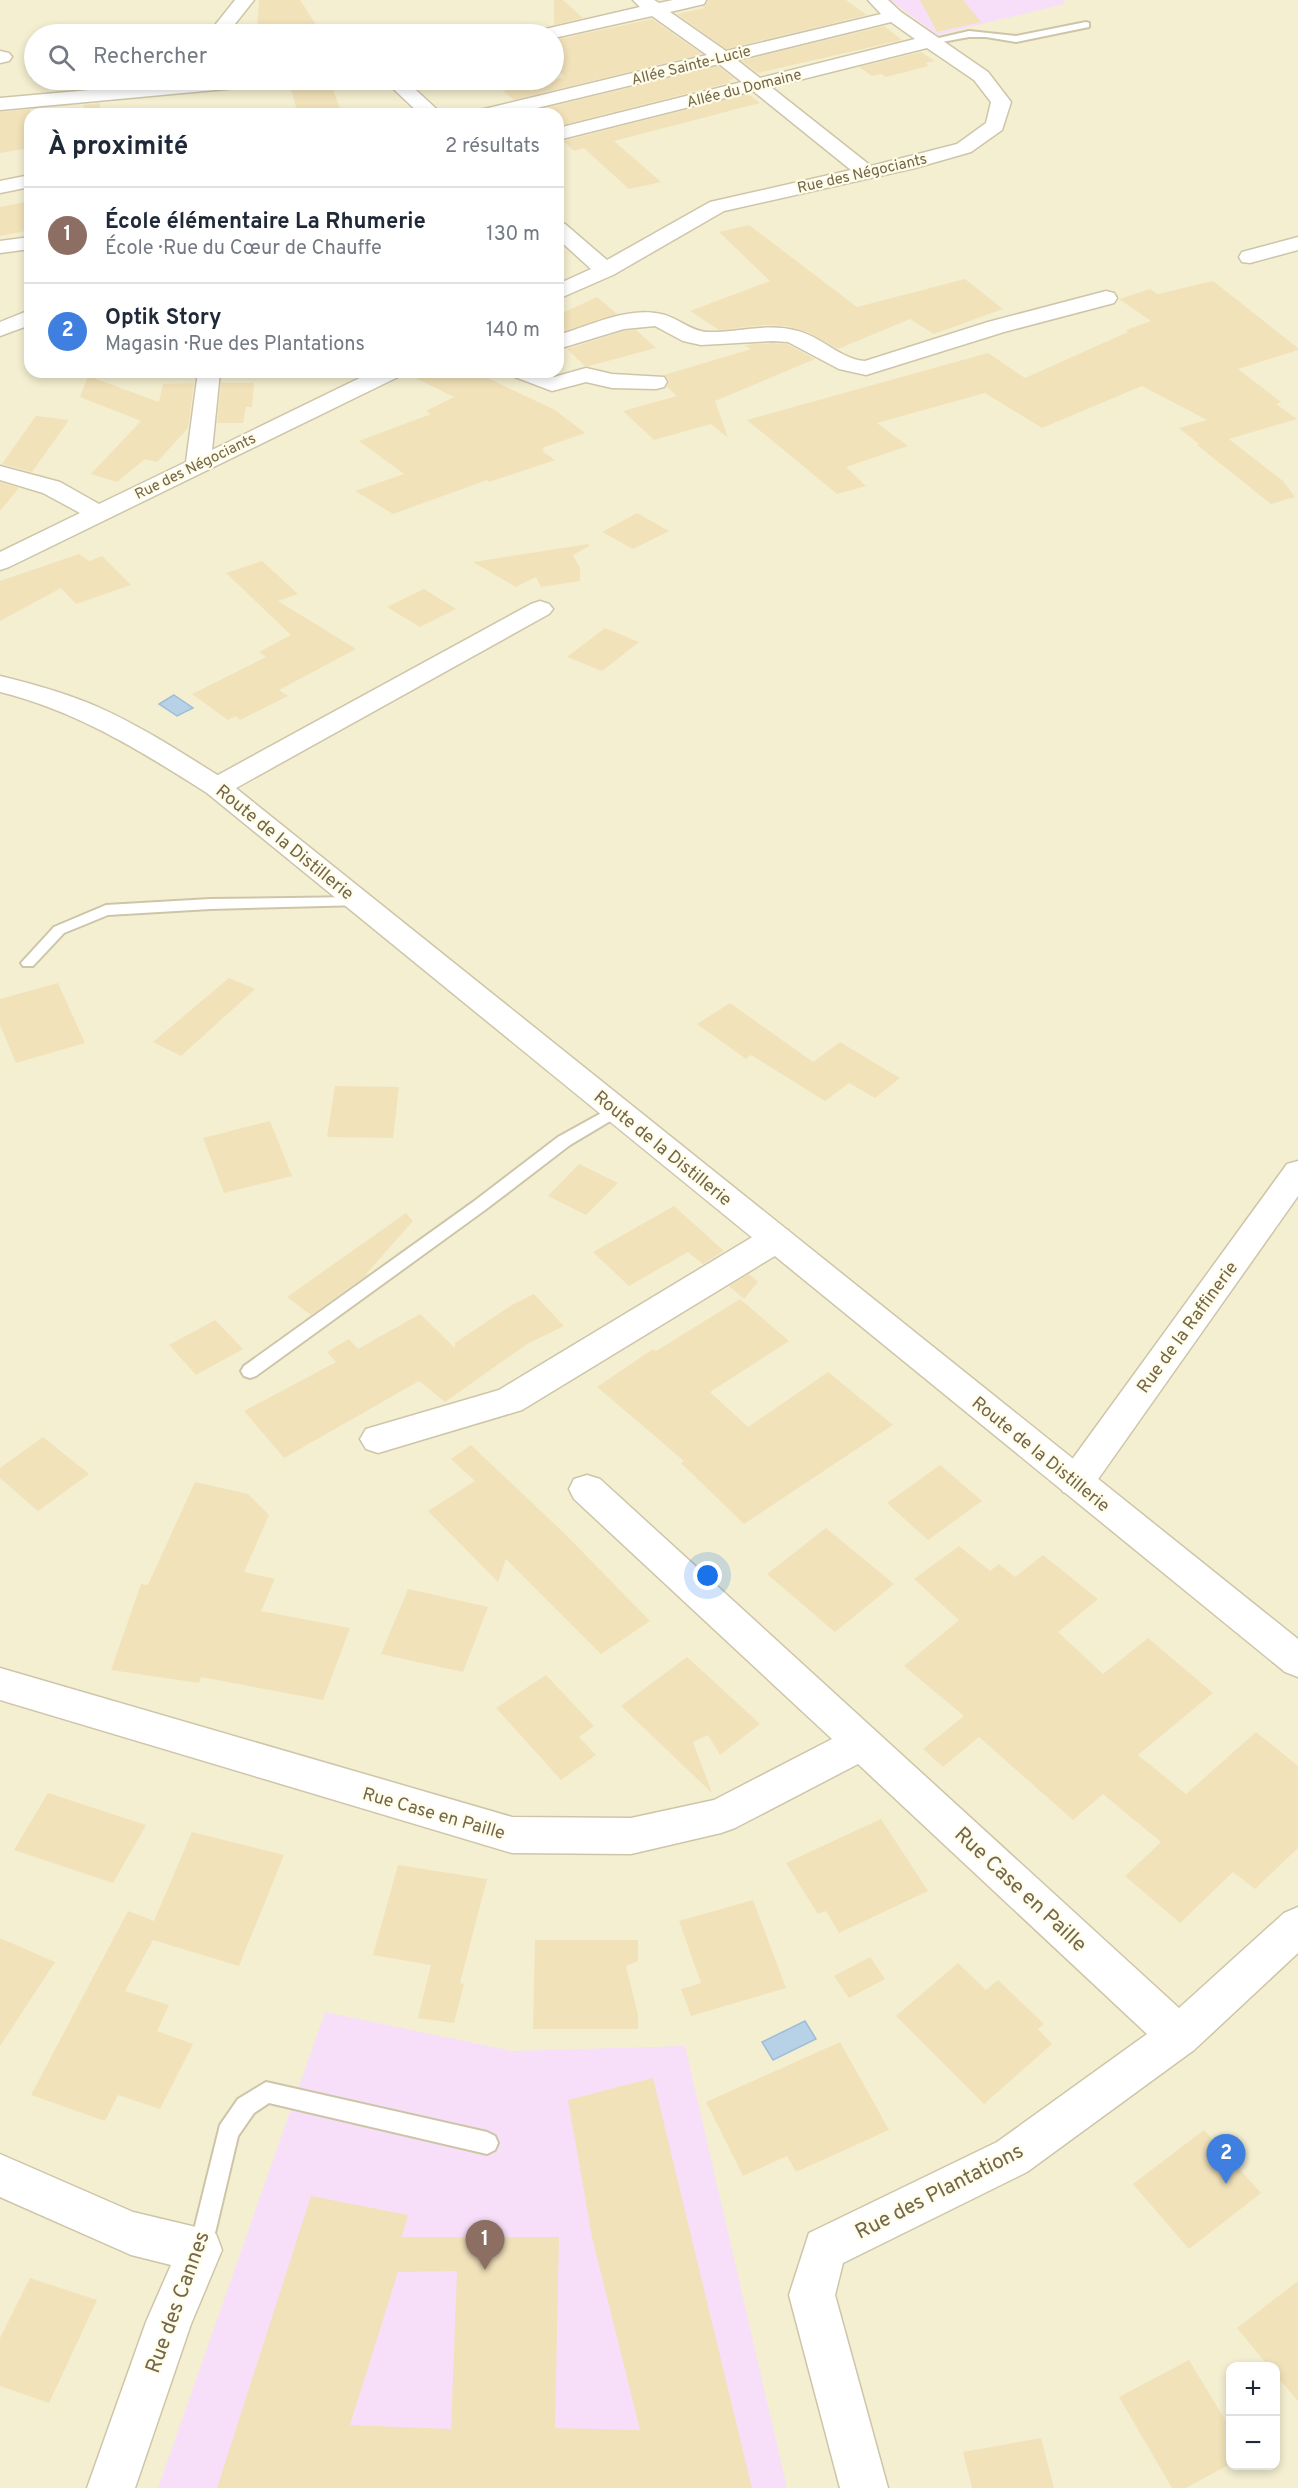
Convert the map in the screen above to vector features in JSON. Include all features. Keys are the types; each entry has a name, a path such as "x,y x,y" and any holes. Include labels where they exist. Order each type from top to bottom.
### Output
{"street":[{"path":"225,24 244,0"},
{"path":"564,29 649,5 697,0"},
{"name":"Rue des Négociants","path":"564,289 605,270 717,206 915,162 964,148 995,126 1001,102 981,76 894,16 877,0"},
{"path":"649,5 722,57 866,172"},
{"name":"Allée Sainte-Lucie","path":"519,108 894,16"},
{"name":"Allée du Domaine","path":"564,133 931,41"},
{"path":"0,104 177,90"},
{"path":"405,90 425,108"},
{"path":"0,187 24,182"},
{"path":"564,233 605,270"},
{"path":"1250,257 1298,243"},
{"path":"0,247 24,244"},
{"path":"564,340 639,319 654,319 668,322 689,336 704,338 770,333 790,335 811,342 848,366 866,368 996,327 1106,298"},
{"path":"0,329 24,320"},
{"path":"538,378 552,384 586,375 612,381 657,382"},
{"path":"198,464 208,378"},
{"name":"Rue des Négociants","path":"0,562 373,378"},
{"path":"0,472 22,476 61,490 98,514"},
{"path":"217,787 540,609"},
{"name":"Route de la Distillerie","path":"0,684 63,701 102,717 217,787 1298,1661"},
{"name":"Rue de la Raffinerie","path":"1076,1482 1298,1172"},
{"path":"378,1439 510,1400 776,1239"},
{"name":"Rue Case en Paille","path":"586,1489 863,1742 1179,2036"},
{"name":"Rue Case en Paille","path":"0,1684 512,1835 631,1836 721,1816 863,1742"},
{"name":"Rue des Plantations","path":"864,2488 812,2295 825,2249 1012,2157 1179,2036 1298,1926"},
{"path":"0,2175 131,2233 200,2250"},
{"name":"Rue des Cannes","path":"111,2488 169,2322 200,2250"}],"lane":[{"path":"931,41 969,34 1016,39 1086,25"},
{"path":"28,963 59,930 106,910 210,904 359,902"},
{"path":"250,1371 479,1206 564,1141 616,1110"},
{"name":"Rue des Cannes","path":"200,2250 228,2132 246,2106 266,2092 487,2143"}],"shaded area":[{"path":"0,0 1298,0 1298,2488 0,2488"},
{"path":"890,0 1065,0 1064,4 937,35"},
{"path":"325,2012 512,2051 685,2046 787,2488 158,2488"}],"water":[{"path":"174,695 193,708 177,716 159,704"},
{"path":"805,2021 816,2039 773,2060 762,2042"}],"building":[{"path":"259,0 300,0 315,24 257,24"},
{"path":"554,0 563,0 583,18 558,24 554,24"},
{"path":"708,0 846,0 867,15 726,49 677,14 704,8 702,7"},
{"path":"920,0 963,0 981,22 937,32"},
{"path":"652,19 702,54 564,88 564,38"},
{"path":"884,26 902,40 758,73 742,61"},
{"path":"921,52 935,61 925,63 929,66 886,77 881,74 872,76 859,67"},
{"path":"718,66 734,79 728,80 732,82 564,124 564,108 545,108"},
{"path":"291,90 333,90 340,108 296,108"},
{"path":"507,90 555,90 514,100 503,91"},
{"path":"748,94 760,103 614,141 661,182 629,189 584,148 574,151 564,141"},
{"path":"100,103 100,108 84,108 83,105"},
{"path":"24,110 24,149 0,153 0,112"},
{"path":"24,202 24,231 0,236 0,207"},
{"path":"749,225 857,307 965,279 1003,309 934,334 910,319 838,349 808,332 787,326 764,325 719,330 690,311 770,281 719,232"},
{"path":"1213,281 1298,348 1298,350 1238,369 1281,402 1276,404 1297,419 1229,439 1283,481 1295,497 1271,504 1179,428 1207,420 1142,386 1042,428 985,393 877,423 908,446 846,467 866,486 837,494 747,420 988,353 1025,378 1128,332 1126,330 1151,321 1119,299 1150,289 1158,294"},
{"path":"597,297 617,314 564,331 564,312"},
{"path":"636,330 656,348 589,366 585,366 567,349 624,331"},
{"path":"787,344 815,359 715,401 728,438 711,424 654,440 623,411 677,396 667,387 669,381 664,375 751,349 744,345"},
{"path":"87,378 93,378 159,402 163,384 194,383 188,428 157,462 145,459 117,482 91,474 141,421 80,397"},
{"path":"415,378 488,378 555,410 585,433 542,448 545,450 542,451 555,460 489,482 487,480 393,514 355,491 404,474 359,441 431,414 426,411 454,397"},
{"path":"221,383 254,383 252,407 246,407 243,423 217,423"},
{"path":"36,416 69,420 32,472 2,464"},
{"path":"0,482 19,488 0,511"},
{"path":"637,513 669,531 633,549 602,532"},
{"path":"588,544 589,546 573,555 580,568 580,581 541,587 536,577 516,587 473,562"},
{"path":"79,554 89,561 102,556 131,585 76,604 61,588 0,621 0,581"},
{"path":"262,561 298,594 278,601 356,649 279,690 288,696 240,720 236,716 228,720 192,694 266,657 259,652 291,635 226,573"},
{"path":"424,589 456,609 420,627 387,607"},
{"path":"605,628 639,642 602,671 567,657"},
{"path":"229,978 255,989 181,1056 153,1042"},
{"path":"58,983 85,1043 16,1063 0,1025 0,999"},
{"path":"730,1003 813,1062 840,1042 900,1078 875,1098 849,1083 825,1101 751,1055 746,1059 697,1024"},
{"path":"335,1086 399,1087 393,1138 327,1137"},
{"path":"270,1121 292,1176 224,1193 203,1138"},
{"path":"579,1164 618,1183 586,1215 548,1196"},
{"path":"674,1206 724,1251 703,1264 688,1252 629,1286 593,1252"},
{"path":"406,1213 413,1221 367,1275 311,1315 287,1297"},
{"path":"749,1274 758,1282 744,1299 729,1286"},
{"path":"534,1294 564,1326 527,1344 445,1402 419,1381 284,1458 244,1411 336,1362 327,1352 349,1339 358,1349 420,1314 455,1348 455,1343 512,1305"},
{"path":"740,1299 789,1341 710,1392 748,1427 828,1372 893,1425 744,1524 681,1463 684,1461 597,1387 653,1349 656,1351"},
{"path":"215,1320 243,1349 196,1375 169,1345"},
{"path":"43,1437 89,1474 38,1511 0,1478 0,1468"},
{"path":"471,1445 564,1533 650,1621 601,1654 506,1559 498,1582 428,1511 475,1481 451,1459"},
{"path":"940,1465 982,1501 928,1540 887,1503"},
{"path":"195,1482 248,1494 269,1515 244,1572 275,1579 261,1611 350,1628 323,1700 201,1677 199,1683 111,1670 141,1584 148,1585"},
{"path":"826,1528 894,1584 835,1632 767,1574"},
{"path":"959,1546 990,1571 999,1564 1015,1577 1043,1555 1098,1599 1058,1632 1103,1674 1148,1638 1213,1693 1138,1755 1186,1794 1256,1732 1298,1766 1298,1848 1255,1889 1233,1872 1180,1923 1125,1876 1161,1842 1103,1794 1073,1820 979,1737 943,1767 923,1749 964,1716 904,1666 959,1620 914,1579"},
{"path":"408,1589 488,1607 463,1672 381,1654"},
{"path":"687,1657 760,1724 720,1755 708,1735 693,1742 712,1793 621,1706"},
{"path":"546,1675 594,1726 579,1737 596,1755 561,1780 496,1708"},
{"path":"48,1793 146,1825 113,1883 14,1850"},
{"path":"881,1819 928,1891 839,1933 826,1911 818,1914 786,1863"},
{"path":"192,1832 284,1855 239,1966 153,1940 125,1991 169,2005 157,2031 193,2044 160,2109 118,2095 105,2121 31,2095 128,1911 154,1921"},
{"path":"398,1865 487,1879 460,1983 464,1984 454,2023 418,2018 431,1965 373,1955"},
{"path":"753,1900 786,1988 691,2016 681,1989 701,1983 679,1921"},
{"path":"0,1938 55,1962 0,2046"},
{"path":"535,1940 638,1940 638,1961 626,1966 638,2015 638,2029 533,2029"},
{"path":"870,1957 885,1979 849,1998 834,1976"},
{"path":"958,1963 986,1990 998,1980 1044,2024 1038,2029 1052,2044 984,2104 896,2016"},
{"path":"840,2042 889,2130 796,2172 787,2156 743,2176 706,2102"},
{"path":"653,2078 752,2488 217,2488 311,2196 408,2215 402,2237 559,2237 555,2428 640,2430 592,2237 568,2100","holes":["457,2271 451,2429 350,2425 398,2272"]},
{"path":"1204,2130 1261,2193 1189,2249 1133,2184"},
{"path":"30,2278 97,2300 49,2403 0,2386 0,2338"},
{"path":"1298,2281 1298,2401 1280,2380 1280,2362 1265,2362 1237,2328"},
{"path":"1189,2360 1226,2421 1226,2466 1186,2488 1172,2488 1119,2397"},
{"path":"1041,2438 1054,2488 972,2488 963,2452"}],"place":[{"name":"Optik Story","path":"1226,2184"},
{"name":"École élémentaire La Rhumerie","path":"485,2270"}]}
